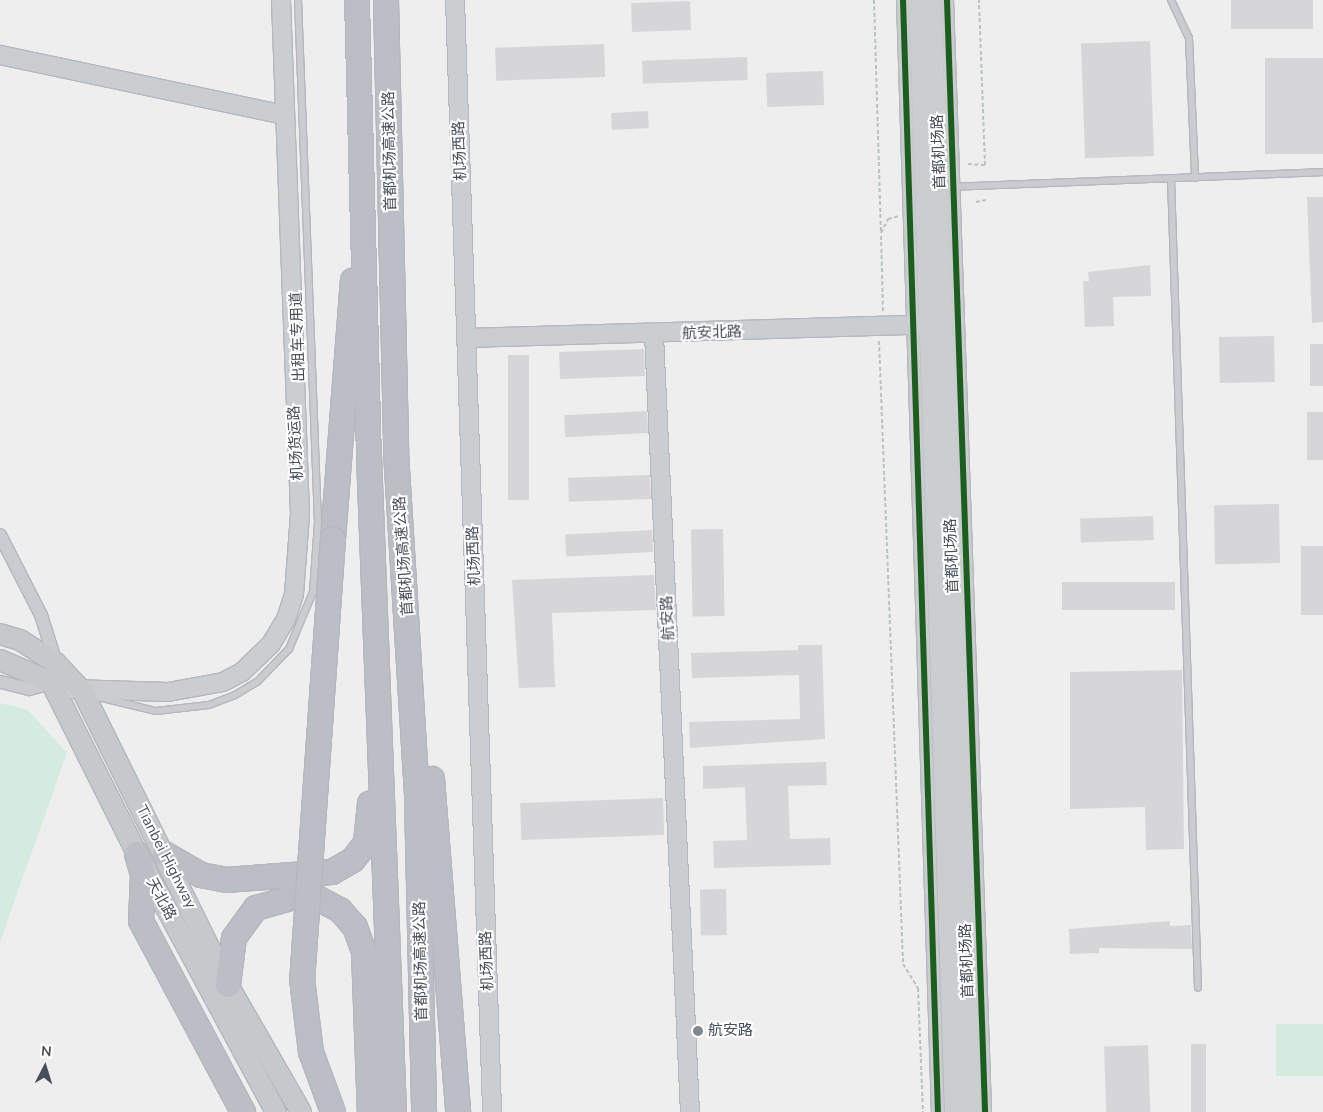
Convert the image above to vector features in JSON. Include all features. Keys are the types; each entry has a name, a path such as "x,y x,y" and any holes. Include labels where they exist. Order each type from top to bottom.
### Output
{"highway":[{"name":"首都机场高速公路","path":"357,0 365,175 369,456 381,730 394,1112"},
{"name":"首都机场高速公路","path":"386,0 396,452 416,770 424,1112"},
{"path":"333,1112 311,1052 302,979 333,539 365,175"},
{"path":"396,452 412,546 458,1112"},
{"path":"165,854 201,875 226,880 269,880 341,868 360,854 368,838 370,786 381,730"},
{"path":"137,854 143,875 141,921 243,1112"},
{"path":"228,985 234,938 256,908 298,896 319,899 340,910 355,927 364,952 370,1112"}],"main road":[{"name":"Tianbei Highway","path":"0,634 20,640 56,663 83,692 165,854 228,985 301,1112"},
{"path":"0,660 51,682"},
{"name":"天北路","path":"51,682 137,854 276,1112"}],"street":[{"name":"机场货运路","path":"51,682 83,692 168,692 223,682 257,659 286,619 298,576 300,544 280,0"},
{"name":"机场西路","path":"455,0 492,1112"},
{"name":"首都机场路","path":"902,0 931,188"},
{"name":"首都机场路","path":"918,0 931,188 971,1112"},
{"name":"首都机场路","path":"932,0 931,188 936,325 954,1112"},
{"name":"首都机场路","path":"931,188 947,0"},
{"path":"0,55 285,115"},
{"name":"航安北路","path":"467,338 936,325"},
{"name":"首都机场路","path":"936,325 938,1112"},
{"name":"首都机场路","path":"936,325 985,1112"},
{"name":"航安路","path":"654,334 690,1112"},
{"path":"0,535 40,615 56,663 51,682 29,689 0,682"}],"lane":[{"name":"出租车专用道","path":"83,692 118,705 156,711 209,705 258,681 289,649 304,622 316,571 318,523 298,0"},
{"path":"1171,0 1189,38 1195,178"},
{"path":"931,188 1323,172"},
{"path":"1171,179 1198,988"}],"path":[{"path":"874,0 883,327 879,337 903,964 918,988 923,1112"},
{"path":"968,164 985,165 979,0"},
{"path":"976,202 986,200"},
{"path":"881,233 888,220 904,214"}],"green space":[{"path":"0,703 28,710 67,753 0,942"},
{"path":"1276,1024 1323,1024 1323,1076 1276,1076"}],"building":[{"path":"1231,0 1313,0 1313,29 1231,29"},
{"path":"690,1 691,30 632,32 631,3"},
{"path":"1150,41 1154,156 1085,158 1081,43"},
{"path":"604,44 605,77 496,81 495,48"},
{"path":"747,57 748,80 643,84 642,61"},
{"path":"1265,58 1323,58 1323,154 1265,154"},
{"path":"823,71 824,105 767,107 766,73"},
{"path":"648,111 649,128 612,130 611,113"},
{"path":"1307,197 1323,197 1323,322 1312,323"},
{"path":"1150,265 1151,296 1113,297 1114,326 1085,327 1083,281 1089,281 1088,272"},
{"path":"1274,336 1275,382 1220,383 1219,337"},
{"path":"1310,344 1323,344 1323,386 1310,386"},
{"path":"644,349 645,376 560,379 559,352"},
{"path":"508,355 529,355 529,500 508,500"},
{"path":"647,411 648,433 565,437 564,415"},
{"path":"1307,412 1323,412 1323,460 1307,460"},
{"path":"650,475 651,499 569,502 568,478"},
{"path":"1279,504 1280,563 1215,564 1214,505"},
{"path":"1153,516 1154,540 1081,543 1080,519"},
{"path":"723,529 725,616 693,617 691,530"},
{"path":"652,530 653,552 566,557 565,535"},
{"path":"1301,546 1323,546 1323,615 1301,615"},
{"path":"654,575 656,610 552,613 555,687 519,688 512,580"},
{"path":"1062,582 1175,582 1175,610 1062,610"},
{"path":"798,645 822,645 825,739 690,748 689,722 800,719 799,675 692,678 691,653 798,650"},
{"path":"1182,670 1184,849 1146,850 1145,807 1070,809 1070,672"},
{"path":"826,762 827,785 788,786 790,839 830,838 831,865 714,868 713,841 747,840 745,787 703,789 703,766"},
{"path":"663,798 664,835 521,840 520,803"},
{"path":"700,889 726,889 727,935 701,935"},
{"path":"1170,921 1170,926 1191,925 1192,949 1099,948 1099,953 1070,954 1069,929"},
{"path":"1191,1044 1206,1044 1206,1112 1191,1112"},
{"path":"1148,1045 1150,1112 1106,1112 1104,1047"}],"cycle path":[{"path":"903,0 938,1112"},
{"path":"947,0 985,1112"}],"place":[{"name":"航安路","path":"698,1031"}]}
